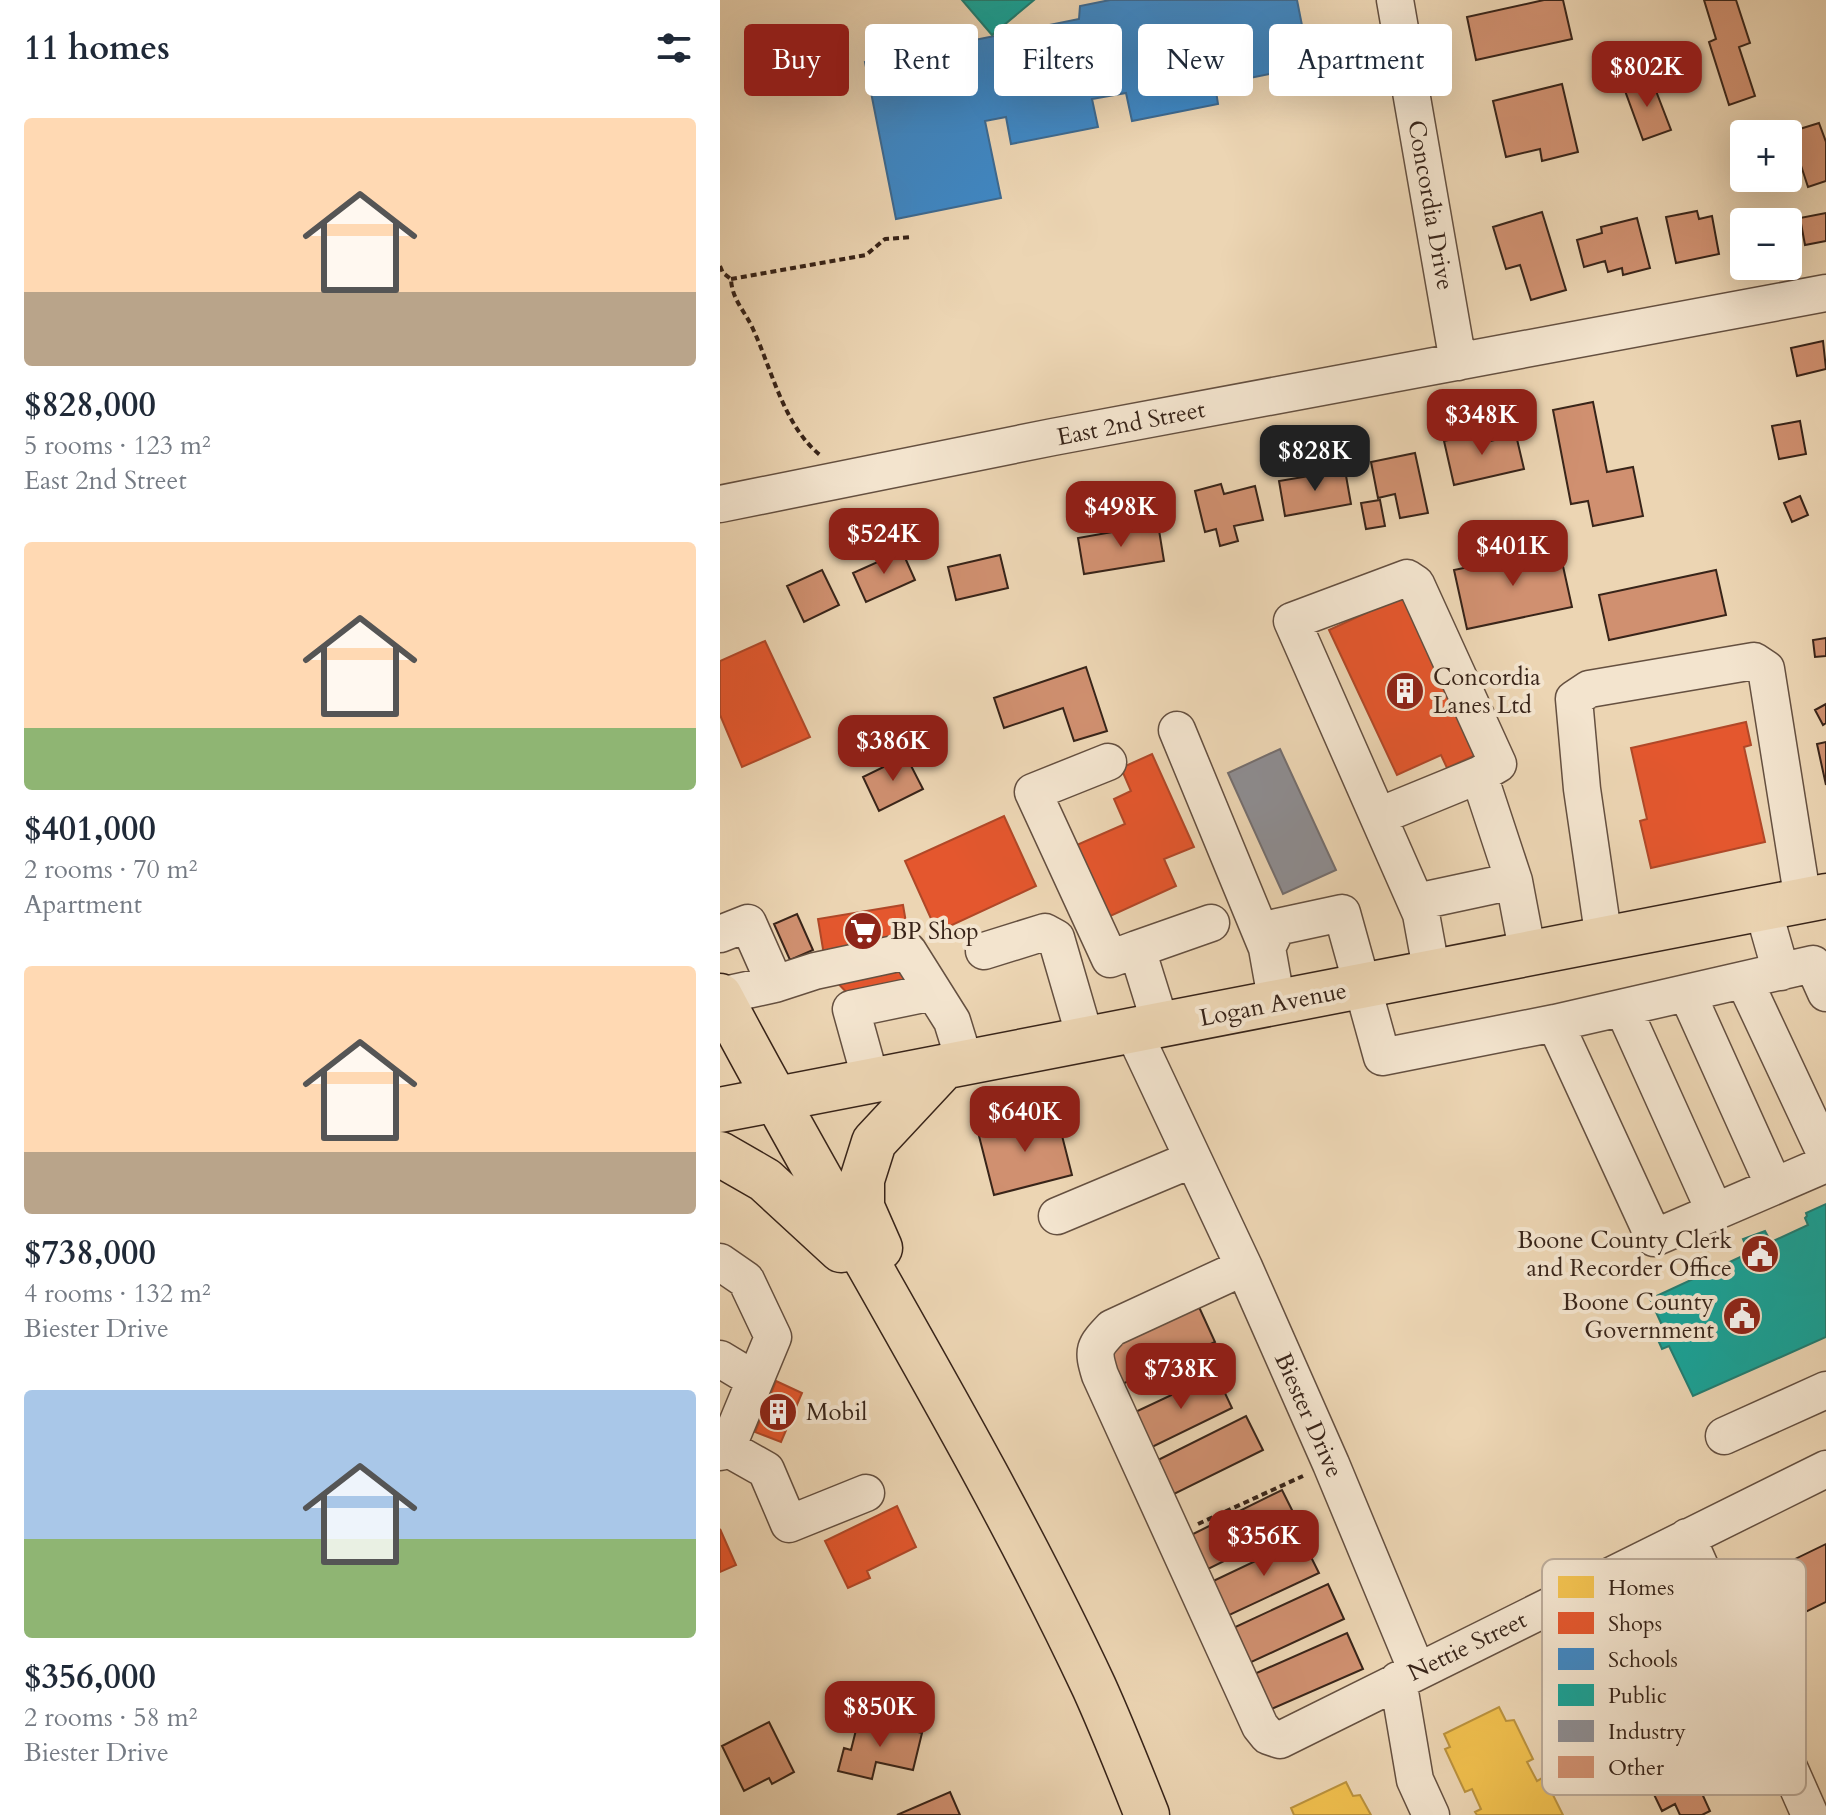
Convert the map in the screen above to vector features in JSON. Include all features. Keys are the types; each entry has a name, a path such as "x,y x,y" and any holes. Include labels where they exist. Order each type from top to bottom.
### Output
{"main road":[{"name":"Logan Avenue","path":"720,1110 1797,902"},
{"path":"720,996 774,1099 998,1497 1094,1688 1147,1815"},
{"path":"908,1337 898,1291 862,1207 862,1180 874,1142 954,1066"},
{"path":"774,1099 841,1250 1126,1815"},
{"path":"720,1154 765,1180 841,1250"}],"street":[{"name":"Concordia Drive","path":"1395,0 1458,362"},
{"name":"East 2nd Street","path":"720,504 1053,437 1826,293"},
{"path":"1379,816 1479,775 1498,764 1416,584 1407,578 1292,621 1421,914 1432,974"},
{"path":"1267,948 1277,927 1342,913 1382,1057 1555,1023 1744,980 1806,976 1766,669 1754,661 1589,689 1574,699 1582,789 1604,940"},
{"path":"1177,730 1267,948 1277,1004"},
{"path":"1108,762 1033,792 1110,959 1211,923"},
{"path":"1479,775 1514,881 1528,955"},
{"path":"1416,902 1514,881"},
{"path":"720,934 748,923 775,984"},
{"path":"984,951 1045,932 1056,938 1086,1041"},
{"name":"Biester Drive","path":"1137,949 1147,1029 1193,1159 1331,1464 1408,1676 1415,1780 1431,1815"},
{"path":"720,996 908,951 952,1021 954,1066"},
{"path":"815,971 827,995 851,1009 933,992"},
{"path":"1744,980 1826,1155"},
{"path":"1687,993 1774,1186"},
{"path":"1623,1008 1715,1212"},
{"path":"851,1009 871,1081"},
{"path":"1555,1023 1654,1238 1826,1164"},
{"path":"1057,1216 1193,1159"},
{"path":"720,1262 746,1280 773,1337 723,1450 766,1470 789,1524 866,1493"},
{"path":"1174,1535 1100,1375 1095,1357 1096,1345 1112,1328 1244,1267"},
{"path":"720,1359 755,1380"},
{"path":"1724,1436 1826,1390"},
{"name":"Nettie Street","path":"1643,1559 1826,1469"},
{"name":"Nettie Street","path":"1174,1535 1260,1726 1268,1736 1280,1740 1542,1609"},
{"path":"1687,1537 1697,1559"},
{"path":"1801,1795 1810,1815"}],"path":[{"path":"720,266 731,279 866,255 885,239 912,237"},
{"path":"731,279 731,294 752,325 791,417 809,446 826,459"},
{"path":"1174,1535 1331,1464"}],"building: Homes":[{"path":"1499,1707 1506,1721 1514,1720 1533,1759 1527,1762 1537,1781 1542,1778 1542,1795 1553,1795 1563,1815 1477,1815 1475,1812 1481,1809 1472,1789 1465,1792 1445,1749 1450,1747 1444,1734"},
{"path":"1346,1782 1353,1796 1360,1795 1371,1815 1294,1815 1291,1808"}],"building: Shops":[{"name":"Concordia Lanes Ltd","path":"1407,594 1480,753 1447,768 1441,755 1397,775 1329,630"},
{"path":"765,641 810,737 742,767 720,715 720,661"},
{"path":"1746,722 1751,745 1744,747 1765,842 1651,868 1640,821 1647,819 1631,748"},
{"path":"1152,754 1194,847 1164,859 1176,886 1095,923 1063,851 1125,824 1114,799 1131,791 1121,768"},
{"path":"1004,816 1036,886 937,932 905,861"},
{"path":"903,905 909,940 824,955 818,919"},
{"path":"889,960 912,986 851,997 828,973"},
{"name":"Mobil","path":"776,1381 802,1393 781,1442 755,1432"},
{"path":"897,1506 916,1547 867,1571 870,1578 848,1588 825,1541"},
{"path":"720,1529 736,1565 720,1572"}],"building: Schools":[{"path":"1110,0 1297,0 1302,24 1269,24 1269,74 1253,77 1253,24 1138,24 1138,96 1217,96 1218,104 1132,121 1126,93 1122,94 1122,24 1054,24 1079,19 1080,6"},
{"path":"994,36 994,96 1109,96 1092,99 1098,127 1011,144 1006,117 985,121 1001,198 896,219 872,96 978,96 978,39"}],"building: Public":[{"path":"962,0 1034,0 1005,24 994,24 992,35"},
{"name":"Boone County Government","path":"1826,1204 1826,1337 1693,1396 1669,1346 1662,1349 1658,1340 1666,1334 1650,1299 1749,1253 1743,1239 1765,1231 1771,1242 1808,1225 1806,1213"}],"building: Industry":[{"path":"1280,749 1336,870 1283,894 1228,773"}],"building: Other":[{"path":"1544,0 1563,0 1572,39 1476,60 1467,17"},
{"path":"1704,0 1736,0 1750,43 1739,47 1755,96 1729,105 1709,42 1716,39"},
{"path":"1651,78 1671,130 1643,140 1624,88"},
{"path":"1562,84 1578,152 1542,161 1540,149 1506,157 1493,101"},
{"path":"1819,123 1826,142 1826,181 1808,187 1802,169 1802,128"},
{"path":"1697,211 1699,219 1712,216 1719,254 1676,263 1666,217"},
{"path":"1542,212 1566,290 1531,300 1520,265 1506,269 1493,227"},
{"path":"1826,213 1826,241 1805,245 1802,218"},
{"path":"1637,218 1650,268 1623,275 1622,268 1608,272 1605,261 1584,267 1577,240 1602,233 1601,227"},
{"path":"1823,341 1826,369 1797,376 1791,348"},
{"path":"1593,402 1607,472 1633,467 1643,516 1593,526 1588,501 1571,504 1553,410"},
{"path":"1800,421 1806,454 1779,459 1772,426"},
{"path":"1484,432 1486,442 1516,435 1524,469 1454,485 1444,441"},
{"path":"1415,453 1428,513 1400,518 1395,494 1378,498 1371,462"},
{"path":"1345,470 1351,504 1285,516 1279,481"},
{"path":"1221,484 1224,494 1255,486 1263,520 1234,526 1238,541 1220,546 1216,529 1205,532 1195,491"},
{"path":"1800,496 1808,515 1792,522 1784,503"},
{"path":"1380,500 1385,526 1366,529 1361,503"},
{"path":"1158,524 1164,561 1084,574 1078,538"},
{"path":"1559,548 1572,607 1467,629 1454,570"},
{"path":"902,551 915,580 866,602 853,573"},
{"path":"1000,555 1008,588 956,600 948,567"},
{"path":"822,570 839,605 804,622 787,586"},
{"path":"1716,570 1726,615 1609,640 1599,595"},
{"path":"1826,638 1826,656 1815,657 1813,640"},
{"path":"1086,667 1107,731 1074,741 1063,708 1004,728 994,698"},
{"path":"1826,704 1826,723 1823,725 1815,710"},
{"path":"1826,742 1826,785 1817,744"},
{"path":"906,756 923,789 879,811 863,777"},
{"path":"797,914 813,950 790,960 774,924"},
{"path":"1056,1112 1072,1175 994,1195 978,1132"},
{"path":"1199,1307 1215,1342 1118,1386 1102,1351"},
{"path":"1216,1374 1232,1408 1148,1449 1131,1414"},
{"path":"1246,1416 1263,1450 1170,1496 1154,1462"},
{"path":"1282,1490 1299,1524 1204,1571 1187,1537"},
{"path":"1302,1539 1319,1573 1225,1617 1209,1583"},
{"path":"1826,1544 1826,1602 1806,1612 1806,1559 1795,1559"},
{"path":"1328,1584 1344,1619 1247,1664 1231,1629"},
{"path":"1347,1633 1363,1669 1267,1711 1252,1675"},
{"path":"859,1718 922,1733 913,1770 876,1762 872,1779 838,1771 844,1748 851,1750"},
{"path":"769,1722 794,1772 772,1784 769,1778 744,1791 722,1746"},
{"path":"950,1792 960,1815 897,1815"},
{"path":"1654,1795 1703,1795 1710,1811 1702,1815 1680,1815 1675,1804 1662,1811"}],"place":[{"name":"Concordia Lanes Ltd","path":"1405,691"},
{"name":"BP Shop","path":"863,931"},
{"name":"Boone County Clerk and Recorder Office","path":"1760,1254"},
{"name":"Boone County Government","path":"1742,1316"},
{"name":"Mobil","path":"778,1412"}]}
